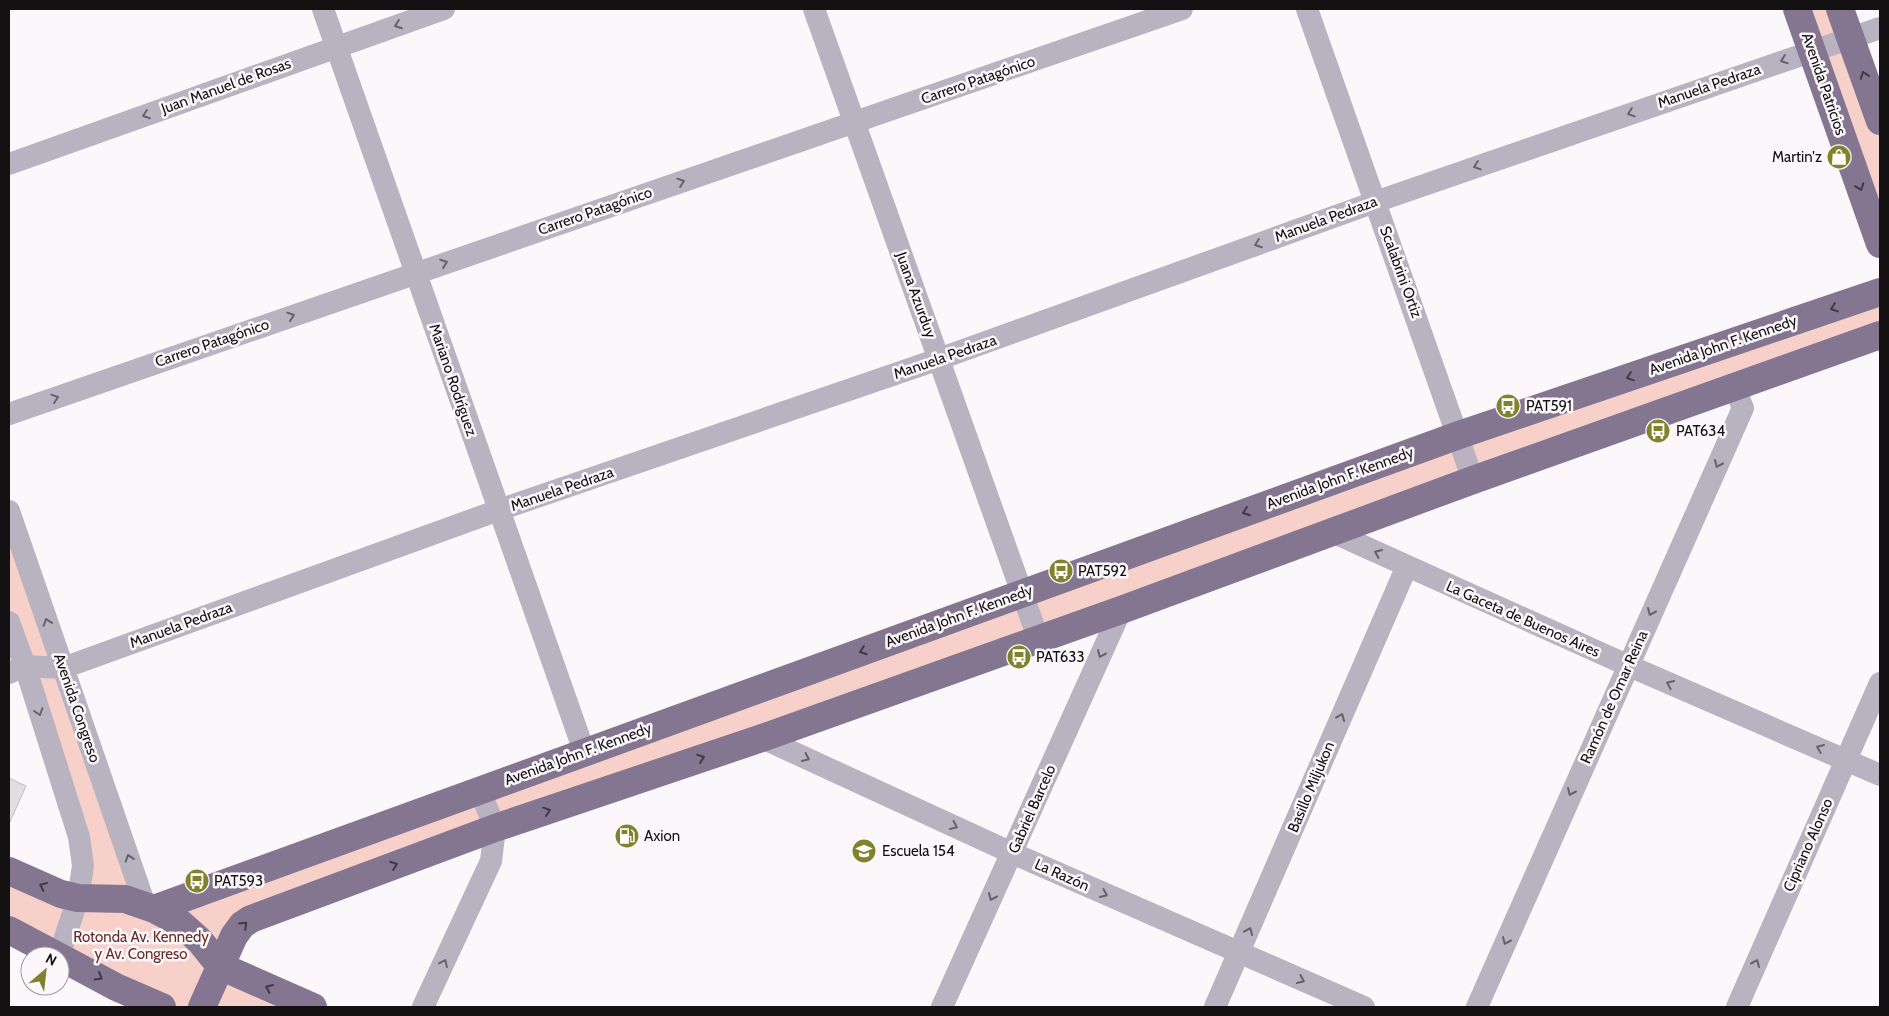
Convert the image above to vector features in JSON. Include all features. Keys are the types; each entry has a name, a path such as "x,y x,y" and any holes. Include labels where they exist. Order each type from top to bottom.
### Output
{"main road":[{"name":"Avenida Patricios","path":"1797,9 1880,244"},
{"path":"1840,9 1880,121"},
{"name":"Avenida John F. Kennedy","path":"150,907 480,791 584,751 1458,435 1880,292"},
{"path":"204,1001 234,936 242,925 250,919 495,828 762,738 1038,638 1121,610 1473,480 1880,335"},
{"path":"9,871 61,894 78,898 125,899 150,907 180,923 200,941 220,966 313,1007"},
{"path":"9,930 40,946"},
{"path":"70,962 139,1002 162,1007"}],"street":[{"name":"Mariano Rodríguez","path":"323,9 584,751"},
{"name":"Juan Manuel de Rosas","path":"9,164 444,9"},
{"name":"Juana Azurduy","path":"814,9 1038,638"},
{"name":"Carrero Patagónico","path":"9,414 1182,9"},
{"name":"Scalabrini Ortiz","path":"1307,9 1473,480"},
{"name":"Manuela Pedraza","path":"17,669 63,668 499,510 939,360 1375,202 1880,28"},
{"name":"Ramón de Omar Reina","path":"1477,1007 1627,665 1743,408 1734,387"},
{"name":"Avenida Congreso","path":"9,511 63,668 150,907"},
{"name":"La Gaceta de Buenos Aires","path":"1332,532 1627,665 1880,775"},
{"name":"Basillo Miljukon","path":"1215,1007 1407,566"},
{"name":"Gabriel Barcelo","path":"942,1007 1121,610"},
{"path":"9,622 17,669 79,837 83,866 78,898 62,946"},
{"name":"Cipriano Alonso","path":"1737,1007 1880,683"},
{"name":"La Razón","path":"762,738 1012,853 1364,1007"},
{"path":"423,1007 491,861 495,828 480,791"}],"green space":[{"path":"1797,9 1840,9 1880,121 1880,244"},
{"name":"Rotonda Av. Kennedy y Av. Congreso","path":"1880,292 1880,335 251,919 220,967 313,1007 141,1007 70,966 70,946 36,946 9,930 9,871 61,894 83,866 9,622 9,511 144,904"}],"building":[{"path":"9,778 26,786 9,824"}],"place":[{"name":"Martin'z","path":"1839,157"},
{"name":"PAT591","path":"1508,406"},
{"name":"PAT634","path":"1658,431"},
{"name":"PAT592","path":"1061,571"},
{"name":"PAT633","path":"1019,657"},
{"name":"Axion","path":"627,836"},
{"name":"Escuela 154","path":"864,851"},
{"name":"PAT593","path":"197,881"}]}
